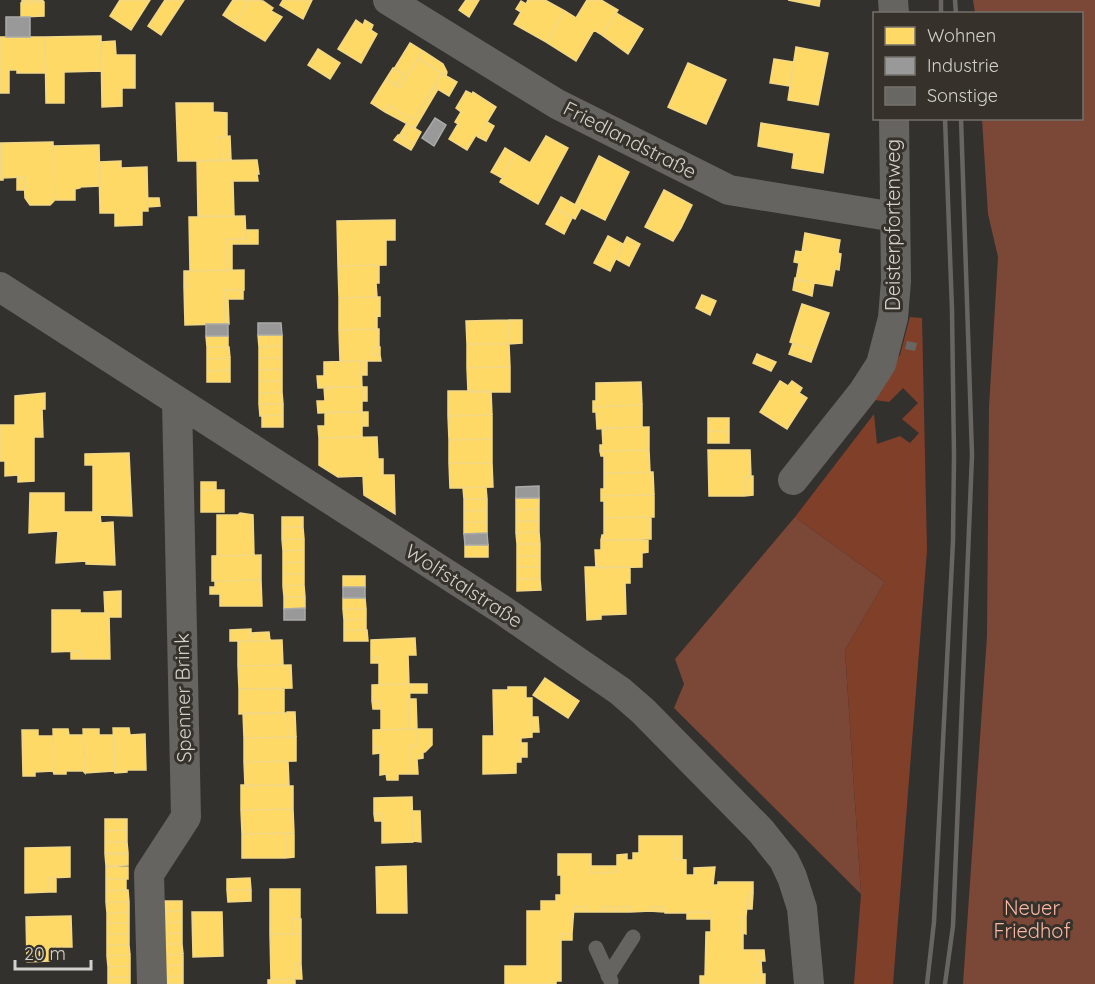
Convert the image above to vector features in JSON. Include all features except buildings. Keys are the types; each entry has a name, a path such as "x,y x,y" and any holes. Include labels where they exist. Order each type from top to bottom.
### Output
{"street":[{"name":"Friedlandstraße","path":"388,0 557,104 729,190 895,217"},
{"name":"Deisterpfortenweg","path":"793,480 863,392 881,364 893,318 896,281 894,120"},
{"name":"Wolfstalstraße","path":"0,287 501,609 620,691 643,711 761,831 784,860 795,884 802,908 808,984"},
{"name":"Spenner Brink","path":"152,984 149,874 186,817 177,401"}],"lane":[{"path":"610,980 633,937"},
{"path":"596,948 610,980"}],"green space":[{"name":"Neuer Friedhof","path":"973,0 1095,0 1095,984 963,984 987,636 989,407 998,257 988,214 982,120 1083,120 1083,12 975,12"},
{"path":"795,517 885,582 845,650 861,894 674,708 684,684 675,659"}],"shaded area":[{"path":"910,317 922,318 927,550 893,984 854,984 861,894 845,650 885,582 795,517 874,414 877,444 900,436 910,443 919,433 902,419 918,403 903,388 889,402 867,399 900,355"}],"railway":[{"path":"941,0 941,12"},
{"path":"955,0 956,12"},
{"path":"927,984 934,922 953,541 952,310 945,120"},
{"path":"945,984 953,926 972,455 961,120"}]}
